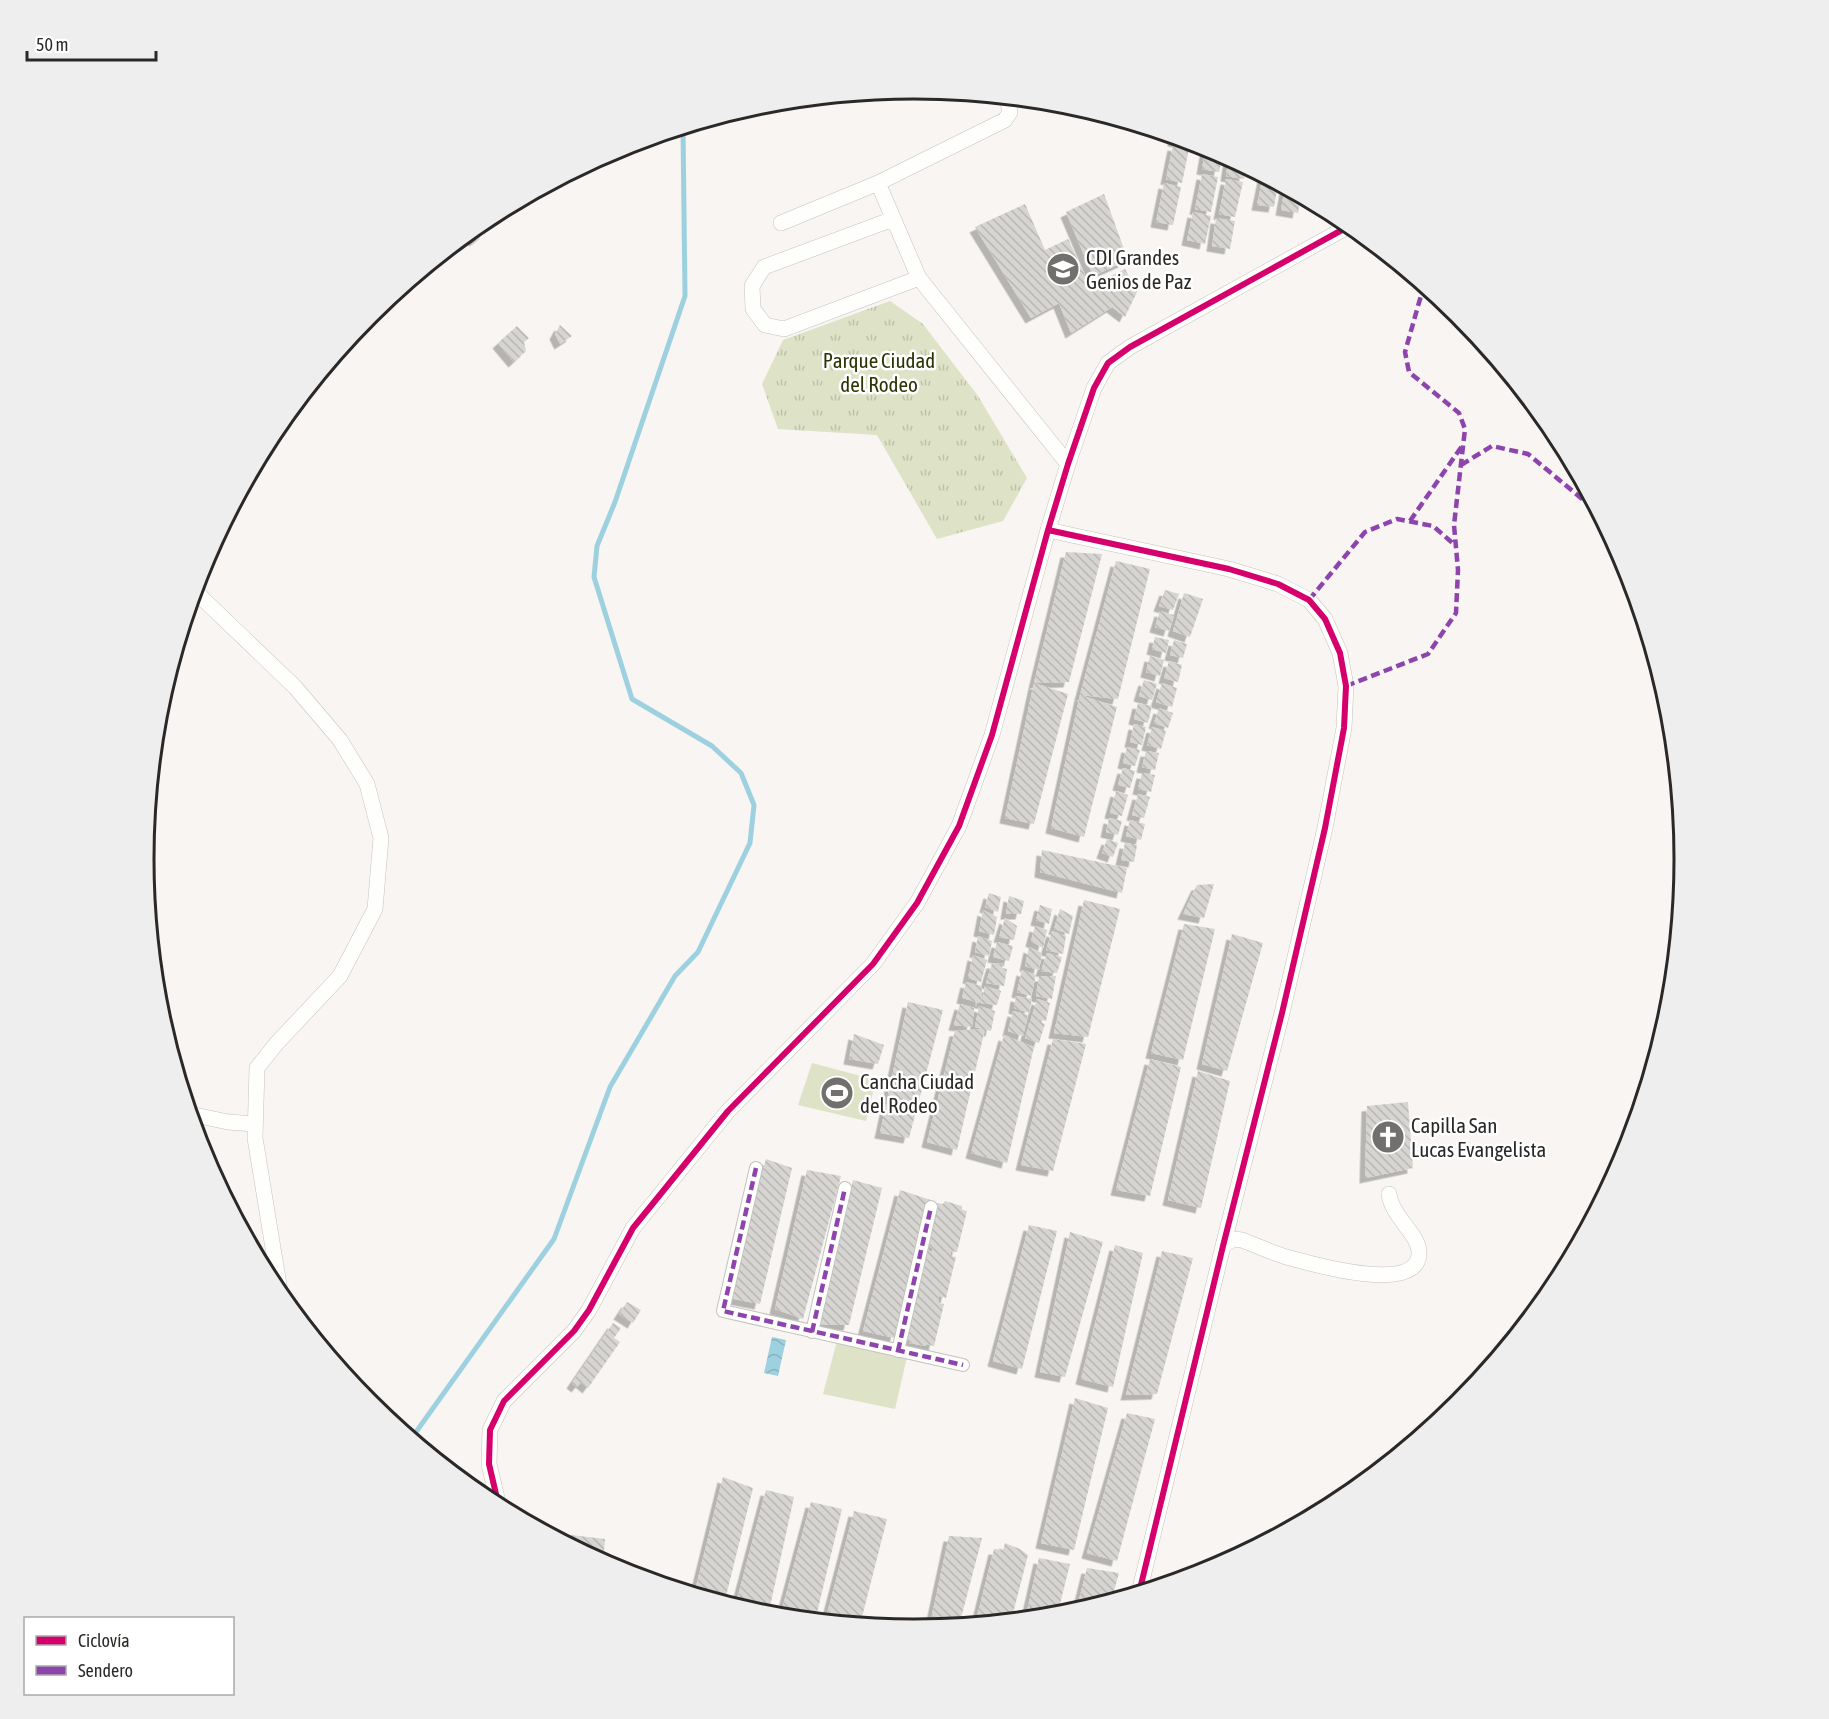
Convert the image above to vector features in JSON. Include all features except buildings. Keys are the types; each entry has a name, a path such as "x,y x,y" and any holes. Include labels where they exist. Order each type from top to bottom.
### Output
{"street":[{"path":"782,223 878,183 1005,120 1010,112 1009,105"},
{"path":"878,183 919,278 1068,464"},
{"path":"893,219 764,267 752,286 753,309 765,325 784,329 919,278"},
{"path":"496,1495 489,1464 490,1430 504,1401 574,1331 589,1310 633,1228 728,1111 873,964 917,903 959,826 992,735 1068,464 1094,388 1108,363 1130,347 1341,230"},
{"path":"1048,530 1229,569 1278,584 1309,600 1325,619 1340,652 1346,686 1344,728 1325,828 1282,1013 1141,1585"},
{"path":"201,597 295,687 340,740 367,783 381,838 375,909 340,976 276,1044 257,1068 255,1138 277,1274"},
{"path":"199,1116 228,1122 255,1124"},
{"path":"756,1168 723,1311 963,1365"},
{"path":"812,1332 845,1188"},
{"path":"1223,1246 1233,1239 1242,1240 1311,1264 1377,1275 1400,1273 1417,1263 1419,1251 1414,1238 1395,1213 1389,1194"},
{"path":"898,1351 932,1206"}],"green space":[{"name":"Parque Ciudad del Rodeo","path":"890,301 923,324 978,396 1027,478 1003,521 937,539 877,435 778,429 762,384 783,340"},
{"name":"Cancha Ciudad del Rodeo","path":"812,1063 876,1080 866,1121 798,1105"},
{"path":"837,1341 907,1357 895,1409 823,1394"}],"water":[{"path":"772,1337 786,1340 778,1376 764,1373"}],"waterway":[{"path":"415,1433 554,1239 610,1087 675,976 698,952 750,843 754,805 741,773 712,746 632,699 594,577 597,546 615,502 685,296 683,135"}],"marked path":[{"path":"1346,686 1428,654 1456,613 1458,570 1454,525 1465,429 1459,413 1409,372 1405,352 1422,293"},
{"path":"1410,521 1462,446"},
{"path":"1461,465 1492,446 1528,454 1585,502"},
{"path":"1309,600 1365,532 1397,519 1433,526 1456,546"},
{"path":"756,1168 723,1311 963,1365"},
{"path":"812,1332 845,1188"},
{"path":"898,1351 931,1207"}],"cycle path":[{"path":"1141,1585 1282,1013 1325,828 1344,728 1346,686 1340,653 1325,619 1309,600 1278,584 1229,569 1048,530 1094,388 1108,363 1130,347 1341,230"},
{"path":"496,1495 489,1464 490,1430 504,1401 574,1331 589,1310 633,1228 728,1111 873,964 917,903 959,826 992,735 1048,530"}],"place":[{"name":"CDI Grandes Genios de Paz","path":"1063,269"},
{"name":"Cancha Ciudad del Rodeo","path":"837,1093"},
{"name":"Capilla San Lucas Evangelista","path":"1388,1137"}]}
